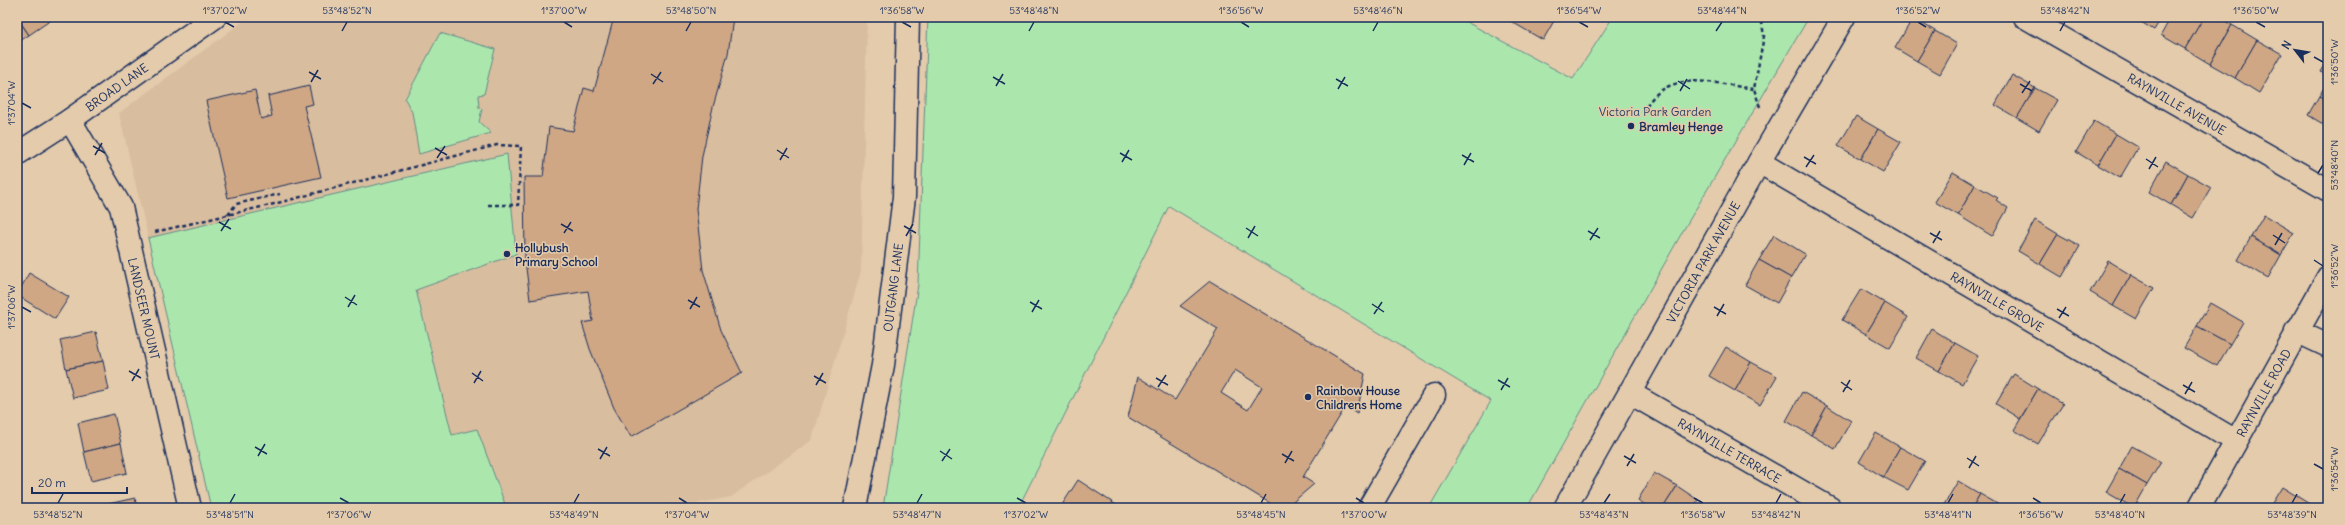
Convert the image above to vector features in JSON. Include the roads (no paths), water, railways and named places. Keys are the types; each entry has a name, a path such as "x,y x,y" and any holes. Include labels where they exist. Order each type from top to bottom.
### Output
{"street":[{"name":"BROAD LANE","path":"17,154 70,120 215,17"},
{"name":"OUTGANG LANE","path":"855,508 883,364 904,197 908,17"},
{"name":"VICTORIA PARK AVENUE","path":"1565,508 1759,162 1844,17"},
{"name":"RAYNVILLE AVENUE","path":"2025,17 2328,190"},
{"name":"LANDSEER MOUNT","path":"70,120 121,207 190,508"},
{"name":"RAYNVILLE GROVE","path":"1759,162 2236,441"},
{"name":"RAYNVILLE ROAD","path":"2199,508 2296,331 2328,277"},
{"path":"2296,331 2328,346"},
{"name":"RAYNVILLE TERRACE","path":"1630,393 1830,508"},
{"path":"1369,508 1434,395"}],"place":[{"name":"Bramley Henge","path":"1631,126"},
{"name":"Hollybush Primary School","path":"507,254"},
{"name":"Rainbow House Childrens Home","path":"1308,397"}],"park label":[{"name":"Victoria Park Garden","path":"1655,111"}]}
